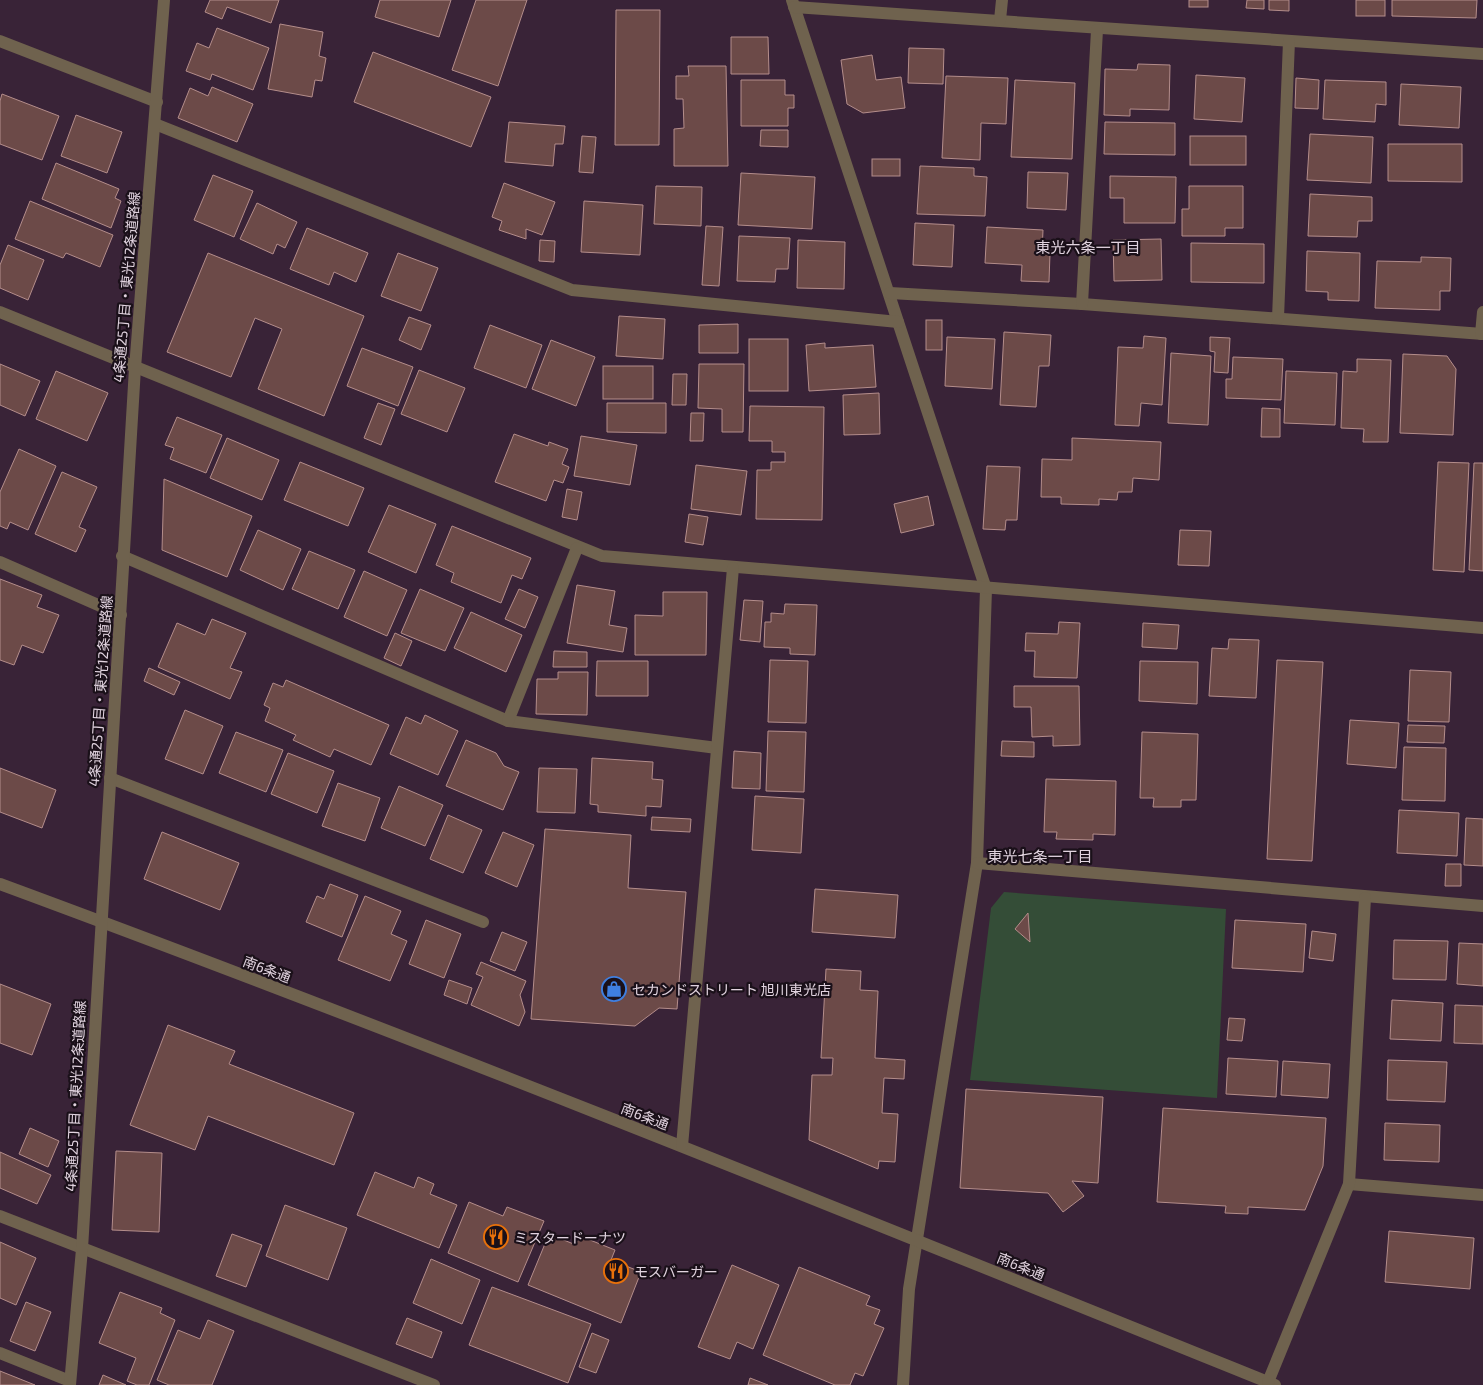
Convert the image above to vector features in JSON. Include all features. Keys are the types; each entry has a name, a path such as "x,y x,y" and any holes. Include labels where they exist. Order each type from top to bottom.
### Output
{"street":[{"name":"4条通25丁目・東光12条道路線","path":"70,1383 82,1249 100,920 121,615 122,556 164,0"},
{"path":"1000,20 1002,0"},
{"path":"903,1385 909,1290 976,863 986,589 890,293 793,4 1000,20 1097,30 1483,54"},
{"path":"1082,304 1097,30"},
{"path":"0,41 156,102"},
{"path":"1278,318 1289,41"},
{"path":"155,124 572,290 898,322"},
{"path":"890,293 1082,304 1482,334 1483,312"},
{"path":"0,312 577,548 602,556 986,589 1483,628"},
{"path":"508,721 577,548"},
{"path":"122,556 508,721 717,748"},
{"path":"0,562 121,615"},
{"path":"682,1146 734,568"},
{"path":"110,778 483,922"},
{"path":"976,863 1365,898 1483,906"},
{"name":"南6条通","path":"0,884 100,920 682,1146 1271,1384"},
{"path":"1271,1384 1349,1184 1365,898"},
{"path":"1349,1184 1483,1195"},
{"path":"0,1216 434,1385"},
{"path":"0,1353 70,1383"}],"green space":[{"path":"1004,892 1226,909 1217,1098 970,1080 991,908"}],"building":[{"path":"210,0 279,0 271,23 227,7 222,19 205,12"},
{"path":"380,0 451,0 439,37 375,17"},
{"path":"476,0 527,0 498,86 452,70"},
{"path":"1189,0 1208,0 1208,7 1189,7"},
{"path":"1247,0 1264,0 1264,9 1246,8"},
{"path":"1269,0 1289,0 1289,11 1269,10"},
{"path":"1356,0 1385,0 1385,16 1356,16"},
{"path":"1392,0 1477,0 1476,18 1392,16"},
{"path":"616,10 660,10 659,145 615,145"},
{"path":"280,24 323,32 319,56 326,58 322,81 315,80 312,97 268,89"},
{"path":"217,28 269,48 253,90 212,74 210,80 186,71 197,43 209,48"},
{"path":"731,37 768,37 769,74 731,74"},
{"path":"909,48 944,49 943,84 908,83"},
{"path":"373,52 491,97 471,147 354,102"},
{"path":"872,55 876,80 901,77 905,108 863,113 847,104 841,60"},
{"path":"1138,64 1170,65 1169,110 1130,109 1130,116 1104,115 1105,69 1137,70"},
{"path":"688,66 726,66 728,166 674,166 674,129 684,128 683,99 676,99 676,76 689,76"},
{"path":"1196,75 1245,78 1242,122 1194,119"},
{"path":"946,76 1008,78 1006,124 981,123 980,160 942,158"},
{"path":"1296,78 1319,80 1318,109 1295,108"},
{"path":"741,80 785,80 785,95 794,95 794,108 788,108 788,126 741,126"},
{"path":"1015,80 1075,83 1072,159 1011,157"},
{"path":"1325,80 1386,82 1386,105 1376,104 1375,122 1323,119"},
{"path":"1401,84 1461,87 1459,128 1399,125"},
{"path":"212,87 253,104 237,142 178,118 190,88 208,96"},
{"path":"2,94 59,116 42,160 0,144 0,101"},
{"path":"76,115 122,132 107,173 61,156"},
{"path":"509,122 565,126 563,144 555,144 553,166 505,162"},
{"path":"1105,122 1175,123 1175,155 1104,154"},
{"path":"761,130 788,130 788,147 760,146"},
{"path":"1310,134 1373,137 1371,183 1307,180"},
{"path":"582,136 596,137 593,173 579,172"},
{"path":"1190,136 1246,136 1246,165 1190,165"},
{"path":"1388,144 1462,144 1462,182 1388,181"},
{"path":"872,159 900,159 900,176 872,176"},
{"path":"56,163 119,189 115,198 121,201 111,228 42,199"},
{"path":"920,166 974,168 974,176 987,177 985,216 917,214"},
{"path":"1028,172 1068,173 1066,210 1027,208"},
{"path":"741,173 815,177 812,229 738,225"},
{"path":"213,175 253,191 234,237 194,220"},
{"path":"1110,176 1176,177 1175,223 1124,223 1124,198 1110,198"},
{"path":"504,183 555,202 542,235 526,229 526,239 499,230 502,221 492,217"},
{"path":"656,186 702,187 701,226 654,224"},
{"path":"1189,186 1243,186 1243,228 1225,228 1225,236 1182,236 1182,209 1189,209"},
{"path":"1310,194 1372,197 1372,221 1358,221 1357,237 1308,236"},
{"path":"30,201 113,235 100,267 66,253 63,258 15,239"},
{"path":"584,201 643,205 640,255 581,252"},
{"path":"257,203 297,222 285,248 277,244 273,254 240,239"},
{"path":"915,223 954,225 952,267 913,265"},
{"path":"706,226 723,227 719,286 702,285"},
{"path":"987,227 1043,230 1042,253 1050,253 1049,282 1021,281 1022,265 985,263"},
{"path":"307,228 368,253 356,282 334,272 329,285 290,269"},
{"path":"739,236 790,238 788,269 776,269 775,282 737,281"},
{"path":"1161,239 1162,280 1114,281 1113,240"},
{"path":"540,240 555,241 554,262 539,261"},
{"path":"798,240 845,242 844,289 797,288"},
{"path":"1191,243 1264,244 1264,283 1191,282"},
{"path":"8,245 44,260 28,300 0,288 0,265"},
{"path":"1307,251 1360,253 1359,301 1328,300 1328,292 1306,291"},
{"path":"208,253 364,316 324,416 258,389 282,329 255,318 231,377 167,352"},
{"path":"398,253 438,268 421,311 381,296"},
{"path":"1421,257 1451,258 1450,291 1440,291 1440,310 1375,308 1377,261 1421,262"},
{"path":"619,316 665,319 663,359 616,356"},
{"path":"409,317 431,325 421,350 399,340"},
{"path":"926,320 942,320 942,350 926,350"},
{"path":"738,324 738,353 699,353 699,325"},
{"path":"490,325 542,345 526,388 474,368"},
{"path":"1004,332 1051,335 1049,366 1039,366 1036,407 1000,405"},
{"path":"1144,336 1166,338 1162,405 1141,403 1139,426 1115,425 1118,347 1143,348"},
{"path":"947,337 995,339 992,389 945,386"},
{"path":"1210,337 1230,338 1228,373 1214,372 1215,352 1210,351"},
{"path":"749,339 788,339 788,391 749,391"},
{"path":"551,340 595,357 576,406 532,389"},
{"path":"825,343 825,348 873,345 876,387 809,391 806,345"},
{"path":"362,348 413,367 398,406 347,386"},
{"path":"1171,353 1211,356 1208,425 1168,423"},
{"path":"1403,354 1447,356 1456,369 1453,435 1400,433"},
{"path":"1233,357 1283,359 1281,400 1226,398 1226,379 1232,379"},
{"path":"1357,359 1391,360 1388,442 1363,442 1364,429 1341,428 1343,371 1357,372"},
{"path":"0,364 40,381 25,416 0,405"},
{"path":"699,364 744,364 743,432 722,432 722,409 698,408"},
{"path":"603,366 653,366 653,399 603,399"},
{"path":"419,370 465,388 447,432 401,414"},
{"path":"56,371 108,393 87,441 36,419"},
{"path":"1286,371 1337,373 1335,425 1284,423"},
{"path":"673,374 687,374 686,405 672,405"},
{"path":"879,393 880,434 844,435 843,395"},
{"path":"378,403 395,409 381,445 364,438"},
{"path":"607,403 666,403 666,433 607,432"},
{"path":"750,406 824,407 822,520 756,519 757,470 771,470 771,462 785,462 785,452 772,452 772,441 749,441"},
{"path":"1262,408 1280,409 1280,437 1261,437"},
{"path":"691,413 704,413 703,441 690,441"},
{"path":"177,417 222,435 206,473 170,459 174,448 165,445"},
{"path":"514,434 548,446 549,442 568,449 562,464 569,467 563,483 554,480 546,501 495,482"},
{"path":"581,436 637,445 630,485 574,476"},
{"path":"227,438 279,460 262,500 210,478"},
{"path":"1072,438 1161,442 1159,480 1133,478 1132,492 1118,492 1117,500 1099,499 1099,505 1061,504 1061,497 1041,497 1042,459 1072,460"},
{"path":"19,449 56,466 28,530 10,522 7,529 0,526 0,492"},
{"path":"300,462 364,488 348,526 284,500"},
{"path":"1438,462 1469,463 1464,572 1433,570"},
{"path":"1474,463 1483,463 1483,571 1469,570"},
{"path":"696,465 747,471 741,515 691,509"},
{"path":"987,466 1020,467 1017,520 1006,520 1005,530 983,529"},
{"path":"62,472 97,487 79,527 86,530 76,552 35,534"},
{"path":"164,479 252,516 227,577 162,550"},
{"path":"567,489 582,492 577,520 562,517"},
{"path":"928,496 934,525 901,533 894,504"},
{"path":"389,505 436,524 416,573 368,552"},
{"path":"689,514 708,517 703,545 685,542"},
{"path":"452,526 531,558 522,579 512,575 501,603 451,582 454,573 436,565"},
{"path":"258,530 301,549 283,590 240,570"},
{"path":"1180,530 1211,531 1209,566 1178,565"},
{"path":"309,551 355,570 338,609 292,589"},
{"path":"364,571 407,590 387,636 344,617"},
{"path":"0,579 42,595 37,607 59,615 43,653 22,645 14,665 0,660"},
{"path":"577,585 615,591 609,625 627,628 623,652 567,643"},
{"path":"420,589 464,608 445,651 401,633"},
{"path":"519,589 538,597 525,628 505,619"},
{"path":"663,592 707,592 706,655 635,655 635,615 663,616"},
{"path":"744,600 763,601 760,642 740,640"},
{"path":"785,604 817,605 815,655 790,654 790,648 764,647 765,622 771,622 771,613 784,614"},
{"path":"471,612 522,635 506,672 454,648"},
{"path":"212,619 246,633 230,668 242,672 230,699 158,667 177,623 205,635"},
{"path":"1059,622 1080,623 1077,678 1034,677 1035,651 1025,651 1026,633 1058,634"},
{"path":"1143,623 1179,625 1177,649 1142,647"},
{"path":"395,633 412,641 401,666 384,658"},
{"path":"1229,639 1259,640 1256,698 1209,696 1212,648 1228,649"},
{"path":"554,651 587,652 587,667 553,667"},
{"path":"770,660 808,661 806,723 768,722"},
{"path":"1277,660 1323,662 1312,861 1267,859"},
{"path":"597,661 648,661 648,696 596,696"},
{"path":"1140,661 1198,662 1197,704 1139,701"},
{"path":"149,668 180,682 174,695 144,681"},
{"path":"1410,670 1451,672 1449,722 1408,721"},
{"path":"558,672 588,672 587,715 536,714 537,679 558,679"},
{"path":"286,680 389,725 371,765 334,749 330,757 293,740 296,735 265,721 270,708 264,705 273,683 283,687"},
{"path":"1014,686 1079,686 1080,745 1053,746 1053,736 1032,737 1031,707 1014,707"},
{"path":"185,710 223,726 203,774 165,759"},
{"path":"425,715 458,731 438,775 390,754 406,717 421,724"},
{"path":"1350,720 1399,723 1396,768 1347,764"},
{"path":"1408,725 1445,726 1444,743 1407,742"},
{"path":"768,731 806,732 804,792 766,791"},
{"path":"236,732 283,750 266,792 219,773"},
{"path":"1142,732 1198,734 1196,800 1181,800 1181,807 1153,807 1154,798 1140,798"},
{"path":"466,740 496,753 504,766 519,772 503,810 446,786"},
{"path":"1002,741 1034,742 1034,757 1001,756"},
{"path":"1404,747 1446,748 1445,801 1402,800"},
{"path":"734,751 761,753 760,789 732,788"},
{"path":"288,753 334,771 317,813 271,794"},
{"path":"592,758 653,762 652,779 663,780 661,807 646,806 646,816 598,812 598,805 590,804"},
{"path":"0,768 56,790 42,828 0,812"},
{"path":"539,768 577,769 575,813 537,812"},
{"path":"1046,779 1116,781 1115,835 1093,834 1093,840 1056,839 1057,832 1044,832"},
{"path":"338,783 380,798 365,841 322,826"},
{"path":"399,786 443,805 425,846 381,828"},
{"path":"755,796 804,799 801,853 752,850"},
{"path":"1399,810 1459,813 1457,856 1397,853"},
{"path":"448,815 482,830 463,873 430,859"},
{"path":"652,817 691,819 690,832 651,830"},
{"path":"1466,818 1483,819 1483,866 1464,865"},
{"path":"545,829 631,835 628,888 686,892 677,1009 659,1008 635,1026 531,1019"},
{"path":"162,832 239,863 220,910 144,879"},
{"path":"503,832 534,845 517,887 485,873"},
{"path":"1446,864 1461,864 1461,886 1445,886"},
{"path":"330,884 358,895 342,937 306,922 317,896 324,899"},
{"path":"815,889 898,895 895,938 812,932"},
{"path":"365,896 401,911 391,934 407,941 390,981 338,960"},
{"path":"1028,913 1030,942 1015,929"},
{"path":"426,920 461,934 444,978 409,964"},
{"path":"1235,920 1306,924 1303,972 1232,968"},
{"path":"1312,931 1336,934 1333,961 1309,958"},
{"path":"502,932 527,942 515,971 490,961"},
{"path":"1394,940 1448,941 1446,980 1393,979"},
{"path":"1459,943 1483,944 1483,986 1457,984"},
{"path":"481,962 526,981 520,995 525,1012 519,1026 471,1005 483,977 476,974"},
{"path":"826,969 861,971 860,990 878,991 875,1058 905,1060 904,1079 884,1078 882,1113 898,1114 895,1162 879,1161 878,1169 809,1140 812,1075 832,1075 833,1058 821,1058"},
{"path":"449,980 472,988 467,1004 444,995"},
{"path":"0,984 51,1004 32,1055 0,1043"},
{"path":"1392,1000 1443,1003 1441,1041 1390,1039"},
{"path":"1455,1005 1483,1006 1483,1044 1454,1043"},
{"path":"1229,1018 1245,1019 1242,1041 1227,1040"},
{"path":"168,1025 235,1051 229,1064 354,1113 334,1165 208,1116 195,1150 130,1125"},
{"path":"1228,1058 1278,1061 1276,1097 1226,1094"},
{"path":"1388,1060 1447,1062 1445,1102 1387,1100"},
{"path":"1283,1061 1330,1064 1328,1098 1281,1095"},
{"path":"966,1089 1103,1097 1098,1183 1072,1181 1084,1196 1063,1212 1048,1193 960,1188"},
{"path":"1163,1108 1326,1118 1323,1166 1305,1210 1248,1207 1248,1214 1225,1213 1226,1206 1157,1202"},
{"path":"1385,1123 1440,1125 1439,1162 1384,1160"},
{"path":"30,1128 59,1141 48,1167 19,1154"},
{"path":"116,1151 162,1153 159,1232 112,1230"},
{"path":"0,1152 51,1175 37,1204 0,1188"},
{"path":"375,1172 414,1188 418,1177 434,1184 430,1194 457,1205 439,1248 357,1215"},
{"name":"ミスタードーナツ","path":"469,1202 503,1216 507,1207 544,1221 518,1282 448,1253"},
{"path":"285,1205 347,1228 328,1280 266,1256"},
{"path":"1389,1231 1474,1238 1470,1289 1385,1282"},
{"path":"232,1234 262,1245 246,1287 216,1276"},
{"path":"549,1234 576,1245 580,1236 615,1250 611,1260 641,1272 621,1323 528,1285"},
{"path":"0,1242 36,1258 16,1305 0,1298"},
{"path":"431,1259 480,1280 462,1324 413,1303"},
{"path":"732,1265 779,1285 753,1349 737,1342 730,1359 698,1347"},
{"path":"799,1267 870,1296 866,1305 880,1310 874,1324 884,1328 863,1376 855,1373 850,1385 835,1385 763,1355"},
{"path":"492,1287 591,1324 568,1383 469,1345"},
{"path":"120,1292 162,1308 160,1313 175,1320 149,1385 137,1385 127,1381 136,1358 99,1343"},
{"path":"26,1302 51,1312 35,1351 10,1341"},
{"path":"407,1318 442,1332 432,1358 396,1344"},
{"path":"208,1320 234,1331 212,1385 169,1385 157,1380 178,1330 200,1339"},
{"path":"592,1333 609,1340 596,1373 579,1367"},
{"path":"0,1371 35,1385 0,1385"},
{"path":"103,1375 126,1385 99,1385"},
{"path":"750,1378 768,1385 748,1385"}],"place":[{"name":"セカンドストリート 旭川東光店","path":"614,989"},
{"name":"ミスタードーナツ","path":"496,1237"},
{"name":"モスバーガー","path":"616,1271"}],"district":[{"name":"東光六条一丁目","path":"1088,247"},
{"name":"東光七条一丁目","path":"1040,856"}]}
